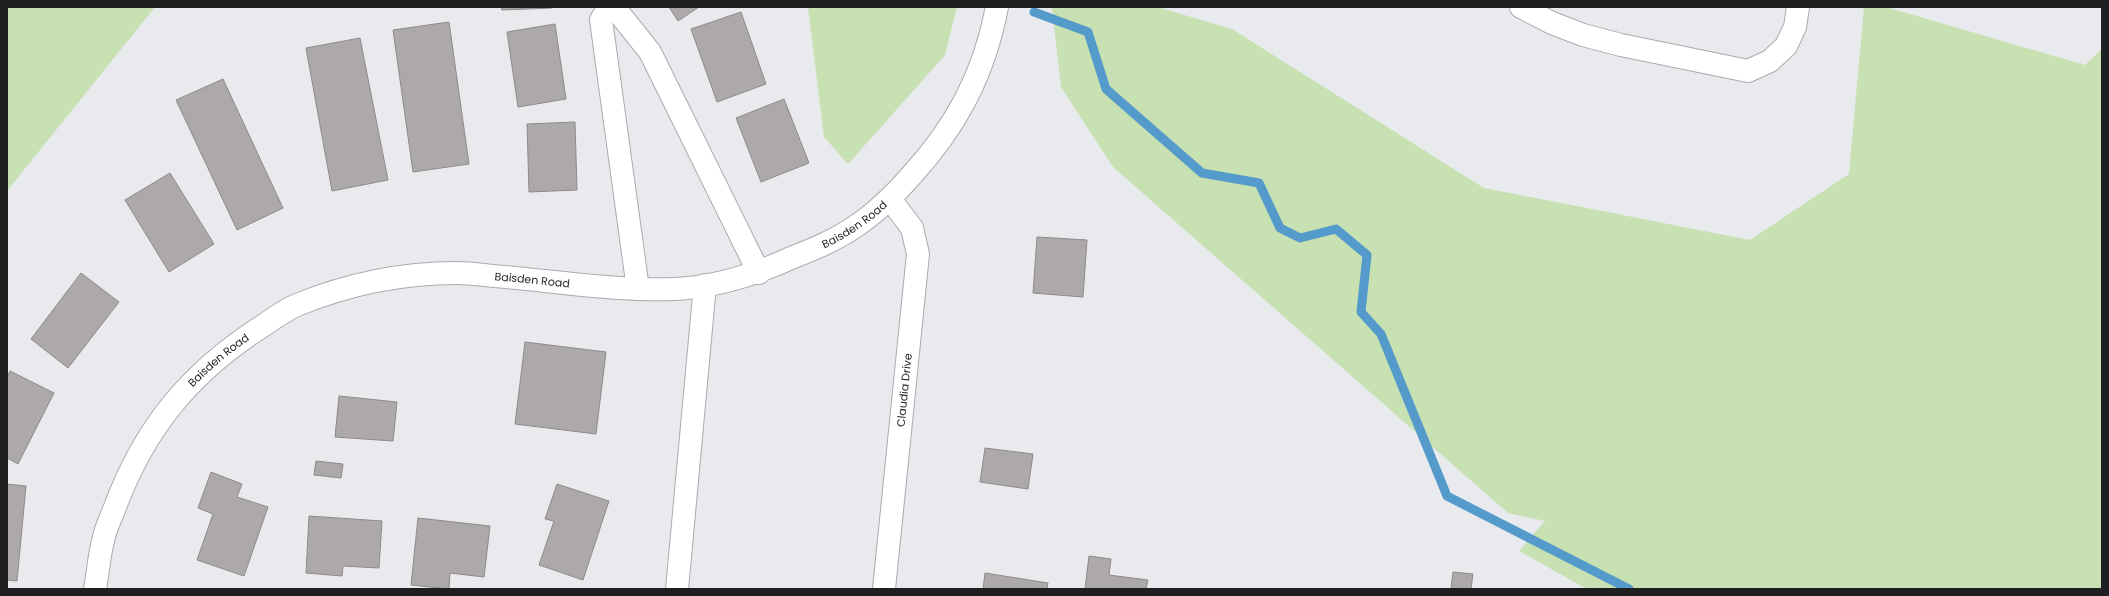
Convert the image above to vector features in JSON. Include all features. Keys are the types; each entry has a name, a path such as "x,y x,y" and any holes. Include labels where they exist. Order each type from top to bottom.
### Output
{"street":[{"path":"609,7 601,20 638,289"},
{"path":"614,7 650,52 759,272"},
{"name":"Baisden Road","path":"95,589 103,540 124,482 148,436 177,398 209,365 240,341 294,306 338,290 391,277 458,273 638,289 677,288 705,285 734,280 759,272 829,242 857,225 890,199 936,148 963,106 981,66 994,24 997,7"},
{"path":"1521,7 1552,23 1583,35 1621,45 1748,71 1770,61 1786,46 1795,27 1798,7"},
{"name":"Claudia Drive","path":"884,589 918,254 912,228 890,199"},
{"path":"677,589 705,285"}],"green space":[{"path":"7,7 155,7 7,191"},
{"path":"808,7 957,7 945,55 848,164 824,137"},
{"path":"1052,7 1157,7 1232,29 1484,188 1750,240 1849,174 1864,7 1886,7 2085,65 2102,49 2102,589 1587,589 1519,551 1545,521 1508,513 1113,167 1061,87"}],"building":[{"path":"501,7 552,7 552,8 502,10"},
{"path":"669,7 699,7 678,21"},
{"path":"741,12 766,84 717,102 691,29"},
{"path":"449,22 469,164 413,172 393,30"},
{"path":"555,24 566,99 518,107 507,32"},
{"path":"360,38 388,180 332,191 306,48"},
{"path":"223,79 283,208 237,230 176,100"},
{"path":"784,99 809,163 761,182 736,118"},
{"path":"575,122 577,190 529,192 527,124"},
{"path":"170,173 214,244 169,272 125,200"},
{"path":"1037,237 1087,240 1083,297 1033,293"},
{"path":"81,273 119,302 68,368 31,339"},
{"path":"525,342 606,352 596,434 515,424"},
{"path":"10,371 54,393 18,464 7,458 7,377"},
{"path":"339,396 397,402 393,441 335,437"},
{"path":"985,448 1033,454 1028,489 980,482"},
{"path":"316,461 343,464 341,478 314,475"},
{"path":"211,472 242,484 237,497 268,507 244,576 197,560 213,514 198,508"},
{"path":"7,484 26,486 17,581 7,580"},
{"path":"557,484 609,501 583,580 539,565 554,521 545,519"},
{"path":"309,516 382,521 379,568 343,566 342,576 306,573"},
{"path":"418,518 490,526 484,577 450,573 449,589 411,585"},
{"path":"1089,556 1111,559 1109,575 1148,580 1146,589 1085,589"},
{"path":"1453,572 1473,574 1471,589 1451,589"},
{"path":"985,573 1048,583 1047,589 983,589"}],"waterway":[{"path":"1034,12 1088,32 1106,89 1202,173 1259,183 1280,228 1300,238 1336,229 1367,255 1361,312 1381,334 1447,496 1629,589"}]}
